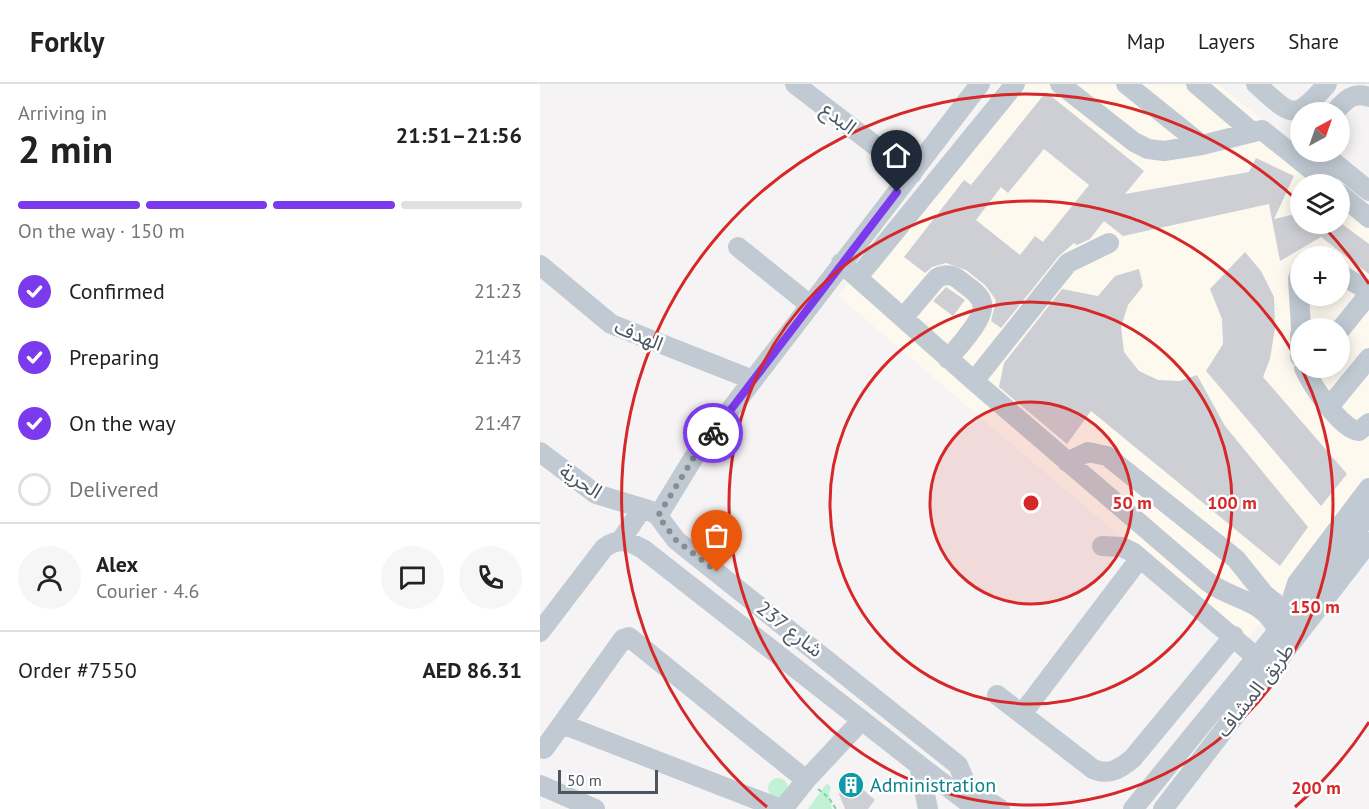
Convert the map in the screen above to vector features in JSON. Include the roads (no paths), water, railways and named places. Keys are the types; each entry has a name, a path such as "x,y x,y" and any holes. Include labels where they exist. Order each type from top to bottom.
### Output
{"street":[{"name":"البدع","path":"795,84 912,174"},
{"path":"858,278 1015,84"},
{"path":"1060,84 1141,146 1164,151 1202,145 1251,131 1265,131 1317,174"},
{"path":"1126,84 1202,145"},
{"path":"1196,84 1251,131"},
{"path":"1256,84 1286,110 1297,112 1307,108 1327,84"},
{"path":"621,540 650,513 694,457 977,86"},
{"path":"1344,102 1355,95 1369,97"},
{"path":"1333,162 1369,192"},
{"path":"1350,202 1369,218"},
{"path":"974,381 1068,263 1109,243"},
{"path":"738,247 810,305"},
{"path":"841,263 1067,462 1219,590 1263,608 1273,620 1277,630"},
{"name":"الهدف","path":"540,265 611,324 753,380"},
{"path":"903,318 942,275 954,276 973,291 982,302 981,316 948,359"},
{"path":"1349,318 1369,292 1350,280"},
{"path":"1329,407 1369,358"},
{"path":"1312,378 1329,407 1354,431 1363,429 1369,423"},
{"name":"الحرية","path":"540,452 596,494 650,513"},
{"path":"1067,462 1088,452 1107,456 1236,560 1264,594 1293,612"},
{"path":"1293,612 1293,596 1297,583 1369,488"},
{"name":"شارع 237","path":"650,513 676,540 953,761 961,770 973,803 1000,809"},
{"name":"طريق المشاف","path":"1133,809 1293,612 1369,514"},
{"path":"1161,542 1181,516"},
{"path":"540,632 604,548 615,540 627,540 643,549 919,765 973,803"},
{"name":"طريق المشاف","path":"1163,809 1369,542"},
{"path":"1102,546 1122,547 1140,558 1256,657"},
{"path":"1022,714 1140,558"},
{"path":"997,695 1100,772 1114,771 1133,759 1234,636"},
{"path":"544,749 623,639 629,637 803,777"},
{"path":"562,724 782,809 803,777 855,715"},
{"path":"1133,759 1159,779"},
{"path":"919,765 928,809"},
{"path":"540,785 595,809"}],"place":[{"name":"Administration","path":"851,785"}]}
